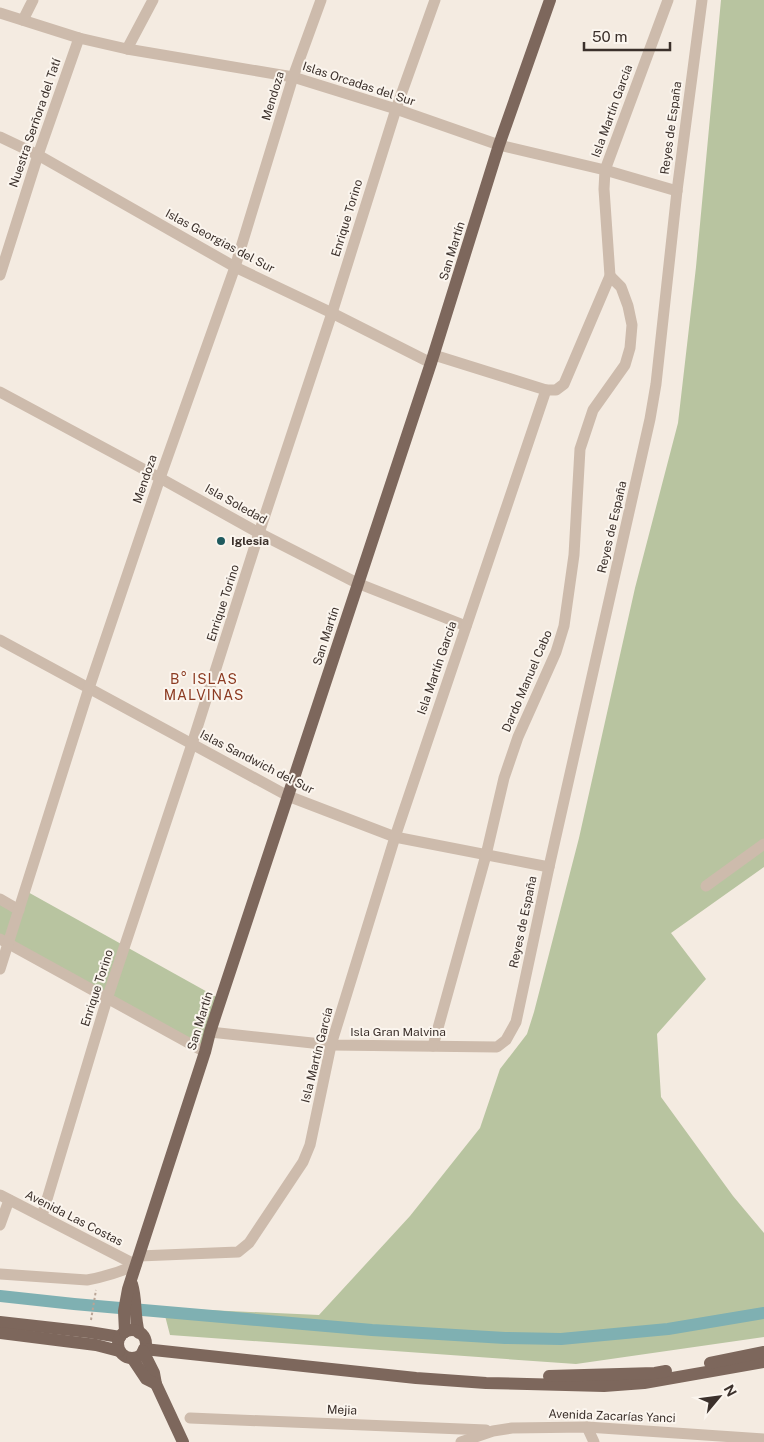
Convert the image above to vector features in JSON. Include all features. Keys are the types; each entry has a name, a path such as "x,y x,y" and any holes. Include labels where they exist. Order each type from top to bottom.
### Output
{"main road":[{"name":"San Martín","path":"122,1334 130,1319 134,1290 132,1281 138,1260 210,1032 432,359 500,145 550,0"},
{"name":"San Martín","path":"130,1319 143,1344 156,1384 183,1442"},
{"path":"0,1322 89,1332 122,1334 132,1330 143,1344 416,1378 486,1383 604,1386 644,1383 764,1362"},
{"path":"0,1333 96,1345 119,1351 132,1358 146,1379 156,1384"},
{"path":"119,1351 118,1346 122,1334"},
{"path":"143,1344 304,1359 396,1371 553,1376 654,1373 690,1368 764,1352"},
{"path":"132,1358 140,1355 143,1344"}],"street":[{"path":"23,20 33,0"},
{"path":"127,49 153,0"},
{"name":"Mendoza","path":"0,969 4,941 19,910 89,688 160,478 235,268 293,77 321,0"},
{"name":"Enrique Torino","path":"42,1216 107,998 192,744 396,109 435,0"},
{"name":"Isla Martín García","path":"138,1260 238,1252 250,1244 303,1162 310,1145 331,1045 395,837 546,390 556,390 564,384 610,276 604,189 605,170 668,0"},
{"name":"Reyes de España","path":"497,1047 506,1040 516,1022 650,419 656,384 677,191 702,0"},
{"name":"Islas Orcadas del Sur","path":"0,13 79,38 127,49 293,77 396,109 500,145 605,170 677,191"},
{"name":"Nuestra Serñora del Tatí","path":"0,275 38,155 79,38"},
{"name":"Islas Georgias del Sur","path":"0,137 38,155 235,268 332,313 432,359 546,390"},
{"name":"Dardo Manuel Cabo","path":"433,1046 486,855 504,778 518,737 556,652 564,626 574,555 580,449 593,410 625,365 630,348 632,325 628,306 621,287 610,276"},
{"name":"Isla Soledad","path":"0,392 259,533 357,583 466,626"},
{"name":"Islas Sandwich del Sur","path":"0,640 288,796 395,837 549,867"},
{"path":"706,886 764,844"},
{"path":"0,899 19,910"},
{"path":"4,941 205,1052"},
{"name":"Isla Gran Malvina","path":"210,1032 331,1045 497,1047"},
{"path":"0,1225 5,1198"},
{"name":"Avenida Las Costas","path":"5,1198 138,1260"},
{"path":"0,1274 87,1280 116,1273 138,1260"},
{"name":"Mejia","path":"190,1418 493,1431"},
{"path":"587,1426 594,1442"},
{"name":"Avenida Zacarías Yanci","path":"461,1442 493,1431 512,1428 587,1426 727,1439 764,1439"}],"path":[{"path":"91,1321 96,1289"}],"green space":[{"path":"721,0 764,0 764,867 671,933 706,979 657,1034 661,1097 733,1196 764,1233 764,1337 576,1364 170,1335 163,1308 319,1315 410,1216 480,1128 500,1069 527,1034 579,838 635,588 678,423 696,267"},
{"path":"26,891 220,999 204,1051 0,938 0,900 19,910"}],"waterway":[{"path":"0,1296 372,1330 505,1338 561,1339 668,1329 764,1313"}],"place":[{"name":"Iglesia","path":"221,541"}],"district":[{"name":"B° ISLAS MALVINAS","path":"204,688"}]}
